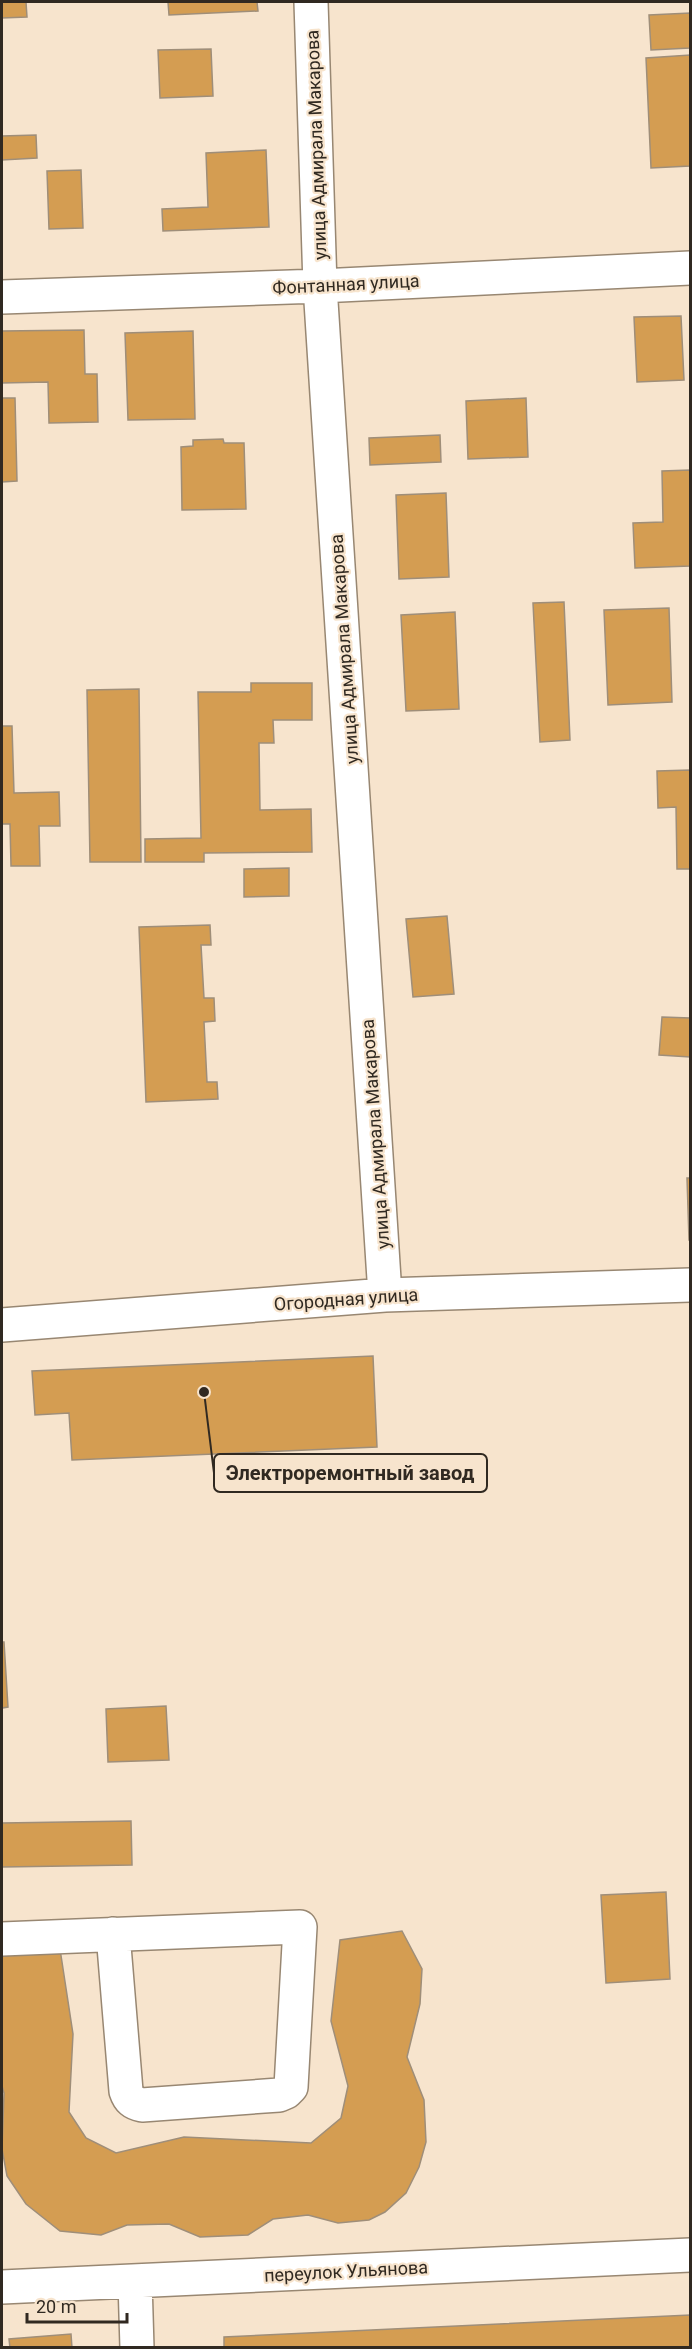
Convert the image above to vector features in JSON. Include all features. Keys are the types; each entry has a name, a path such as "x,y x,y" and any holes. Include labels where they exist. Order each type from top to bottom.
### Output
{"street":[{"name":"улица Адмирала Макарова","path":"311,2 320,286 385,1295"},
{"name":"Фонтанная улица","path":"2,297 320,286 690,268"},
{"name":"Огородная улица","path":"2,1325 385,1295 690,1285"},
{"path":"2,1938 300,1926 291,2087 279,2095 142,2105 135,2104 129,2099 126,2091 113,1934"},
{"name":"переулок Ульянова","path":"2,2287 690,2255"},
{"path":"135,2281 137,2348"}],"building":[{"path":"2,2 26,2 27,17 2,18"},
{"path":"168,2 257,2 258,11 169,15"},
{"path":"690,13 690,48 651,50 649,15"},
{"path":"211,49 213,96 160,98 158,50"},
{"path":"690,55 690,166 651,168 646,58"},
{"path":"36,135 37,158 2,160 2,136"},
{"path":"266,150 269,227 163,231 162,209 208,207 206,153"},
{"path":"81,170 83,228 49,229 47,171"},
{"path":"681,316 684,380 637,382 634,317"},
{"path":"84,330 85,374 97,374 98,422 49,423 48,382 2,383 2,331"},
{"path":"193,331 195,419 128,420 125,333"},
{"path":"2,398 15,398 17,481 2,482"},
{"path":"526,398 528,457 468,459 466,401"},
{"path":"440,435 441,462 370,465 369,438"},
{"path":"223,439 224,443 244,443 246,509 182,510 181,447 193,446 193,440"},
{"path":"690,470 690,566 635,568 633,523 663,522 662,471"},
{"path":"446,493 449,577 399,579 396,495"},
{"path":"564,602 570,740 540,742 533,603"},
{"path":"669,608 672,702 608,705 604,610"},
{"path":"455,612 459,709 406,711 401,615"},
{"path":"251,683 312,683 312,720 273,720 274,743 259,743 260,810 311,809 312,852 204,853 204,862 145,862 145,839 201,838 198,692 251,692"},
{"path":"139,689 141,862 90,862 87,690"},
{"path":"2,726 12,726 14,793 59,792 60,826 39,826 40,866 11,866 10,824 2,824"},
{"path":"690,770 690,869 677,869 676,807 658,808 657,771"},
{"path":"289,868 289,896 244,897 244,869"},
{"path":"447,916 454,994 413,997 406,919"},
{"path":"210,925 211,945 201,945 204,998 214,998 215,1021 204,1022 207,1082 217,1082 218,1099 146,1102 139,927"},
{"path":"662,1017 690,1018 690,1057 659,1055"},
{"path":"687,1178 690,1178 690,1240 689,1240"},
{"path":"373,1356 377,1447 72,1460 69,1413 35,1415 32,1371"},
{"path":"2,1642 4,1642 8,1707 2,1708"},
{"path":"166,1706 169,1760 108,1762 106,1709"},
{"path":"131,1821 132,1865 2,1867 2,1823"},
{"path":"666,1892 670,1979 606,1983 601,1895"},
{"path":"402,1931 422,1969 420,2004 407,2057 424,2100 426,2142 419,2167 406,2193 385,2212 369,2220 338,2223 308,2215 273,2219 248,2235 200,2237 169,2224 127,2225 101,2235 60,2231 26,2204 7,2176 2,2149 4,2093 2,2086 2,1955 60,1949 73,2034 69,2112 86,2138 116,2153 184,2137 311,2143 341,2118 348,2086 331,2021 340,1940"},
{"path":"690,2315 690,2348 224,2348 224,2337"},
{"path":"71,2334 72,2348 10,2348 9,2339"}],"place":[{"name":"Электроремонтный завод","path":"204,1392"}]}
